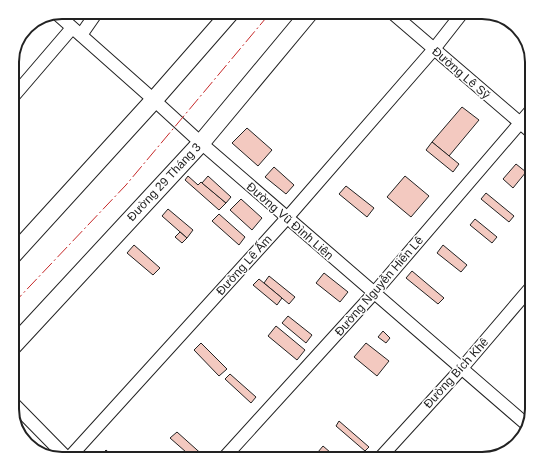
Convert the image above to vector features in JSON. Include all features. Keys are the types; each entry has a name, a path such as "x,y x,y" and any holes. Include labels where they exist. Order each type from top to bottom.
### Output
{"street":[{"name":"Đường Vũ Đình Liên","path":"63,19 201,143 523,422"},
{"path":"19,91 90,19"},
{"path":"19,248 154,100 225,19"},
{"name":"Đường 29 Tháng 3","path":"19,339 201,143 304,19"},
{"name":"Đường Lê Sỹ","path":"399,19 525,127"},
{"name":"Đường Lê Ấm","path":"74,452 287,218 434,49 458,19"},
{"name":"Đường Nguyễn Hiến Lê","path":"229,452 374,293 525,117"},
{"name":"Đường Bích Khê","path":"385,452 462,368 525,294"},
{"path":"19,409 61,452"}],"building":[{"path":"462,107 479,120 449,156 432,142"},
{"path":"247,128 272,150 258,166 232,143"},
{"path":"432,142 459,164 453,172 426,150"},
{"path":"516,164 525,171 513,188 503,179"},
{"path":"274,167 294,185 286,194 265,177"},
{"path":"188,176 198,185 201,182 226,203 219,210 185,180"},
{"path":"208,176 231,197 226,203 202,183"},
{"path":"405,176 429,196 411,217 387,197"},
{"path":"346,186 374,208 367,217 339,194"},
{"path":"486,193 514,216 509,222 481,199"},
{"path":"241,199 262,218 252,230 230,210"},
{"path":"168,209 193,230 187,238 162,216"},
{"path":"219,214 245,237 239,245 212,221"},
{"path":"475,219 497,237 492,243 470,225"},
{"path":"180,232 187,238 182,243 175,237"},
{"path":"134,245 160,268 153,275 127,253"},
{"path":"443,245 467,265 461,272 437,253"},
{"path":"412,271 444,298 438,304 406,278"},
{"path":"324,273 348,292 340,302 316,283"},
{"path":"269,276 295,297 289,304 264,283"},
{"path":"259,279 282,298 277,305 253,285"},
{"path":"288,316 312,335 306,343 282,323"},
{"path":"276,326 305,350 297,360 268,336"},
{"path":"383,331 390,338 386,343 378,337"},
{"path":"201,343 227,369 219,376 194,350"},
{"path":"366,343 389,361 377,376 354,357"},
{"path":"230,374 256,397 251,403 225,379"},
{"path":"339,421 369,447 365,451 336,426"},
{"path":"177,432 199,452 186,452 170,438"},
{"path":"323,446 330,452 318,452"}],"power":[{"path":"19,298 126,185 265,19"}]}
